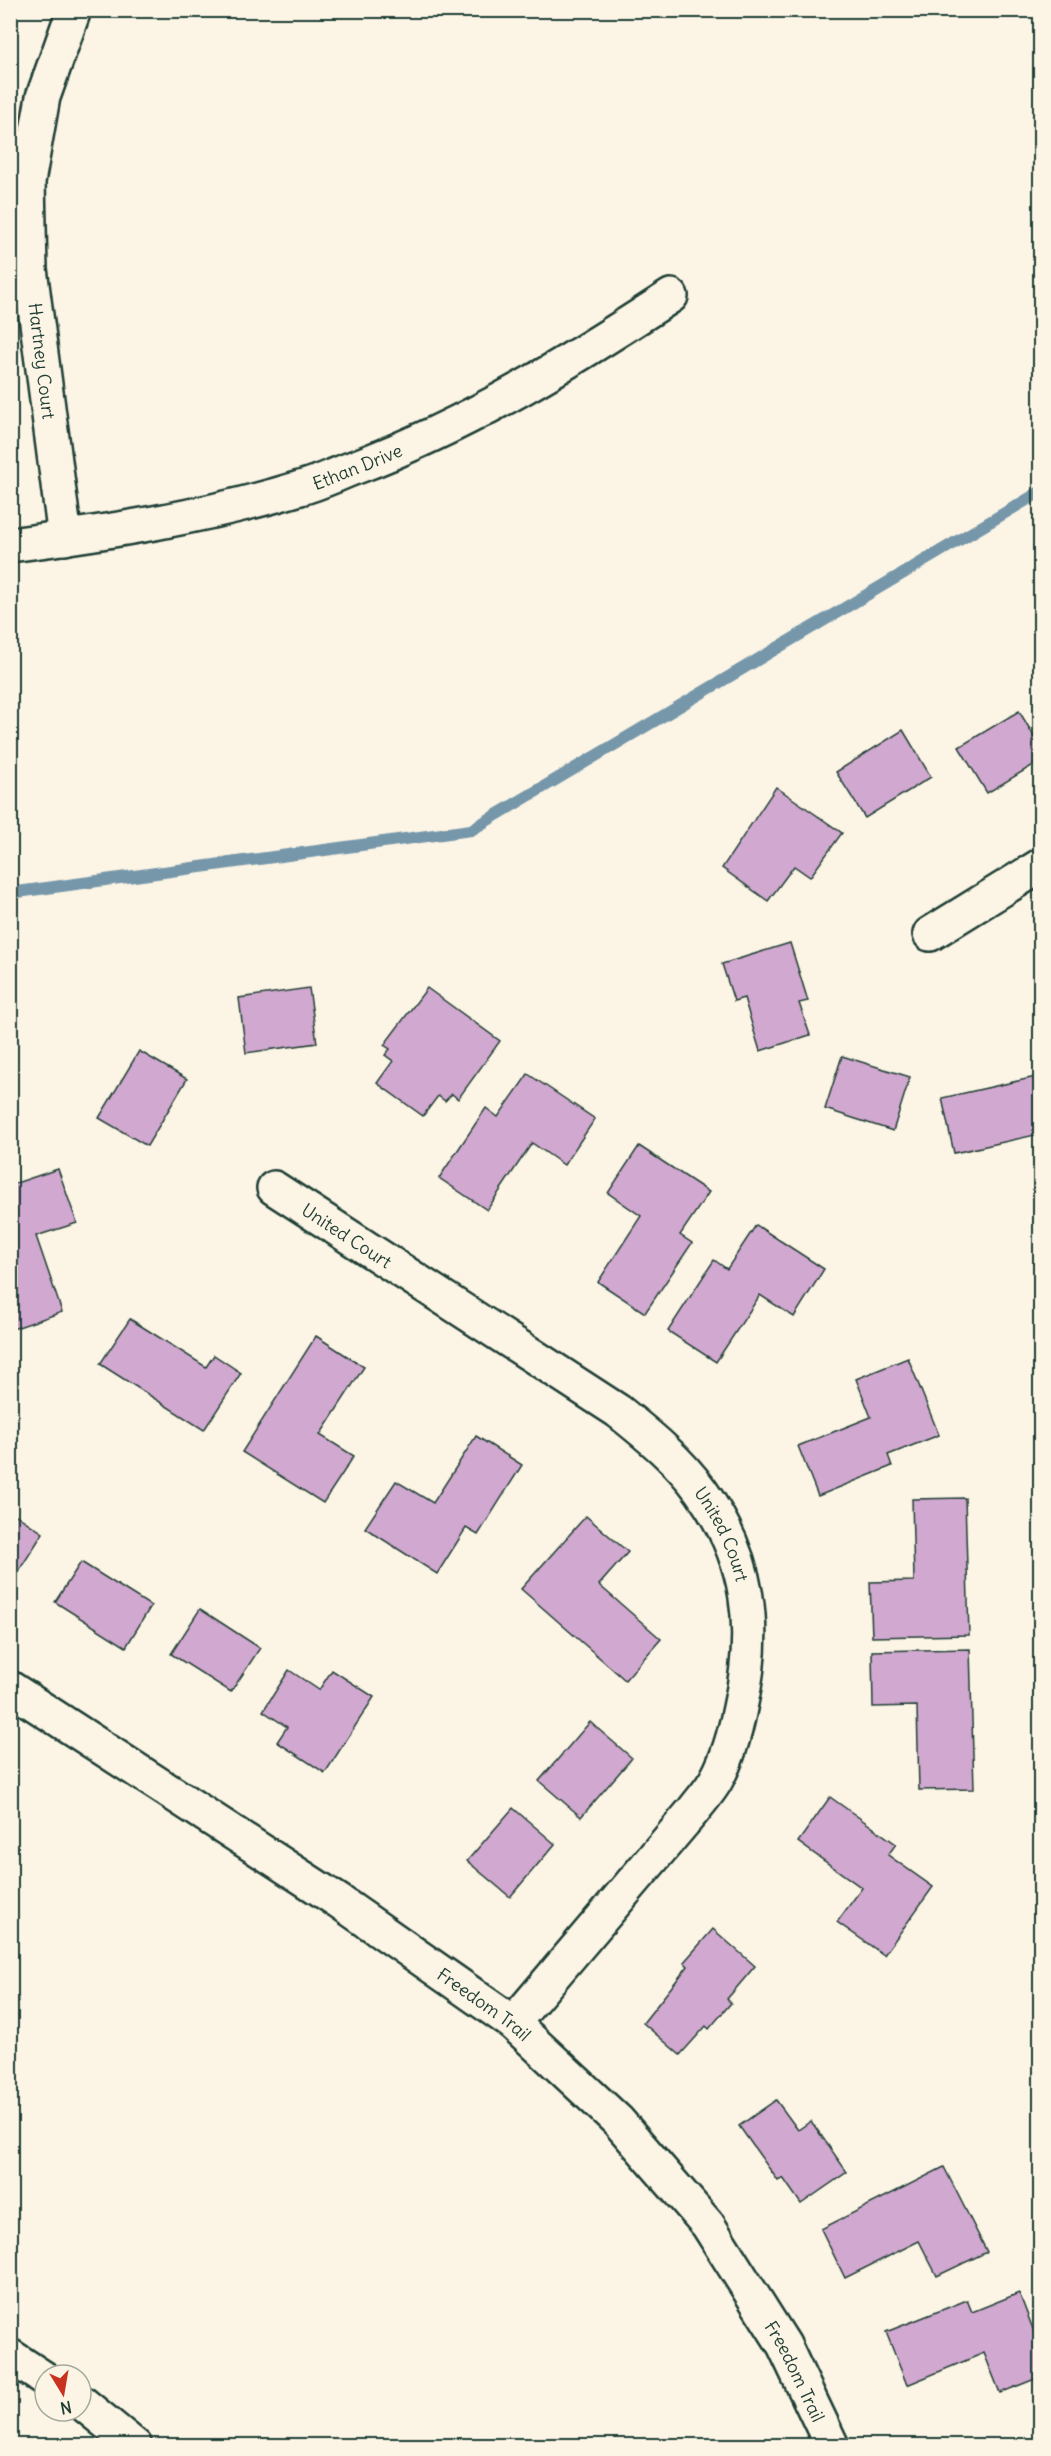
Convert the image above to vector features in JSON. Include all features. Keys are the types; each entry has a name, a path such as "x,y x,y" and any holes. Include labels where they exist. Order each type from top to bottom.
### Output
{"street":[{"name":"Hartney Court","path":"65,538 30,269 28,182 42,97 74,10"},
{"name":"Ethan Drive","path":"10,545 65,538 207,513 302,488 391,454 480,413 570,362 671,296"},
{"path":"930,934 1041,866"},
{"name":"United Court","path":"274,1188 618,1411 652,1439 700,1490 721,1522 737,1558 746,1596 750,1633 749,1671 732,1744 717,1779 693,1811 513,2023"},
{"name":"Freedom Trail","path":"10,1688 340,1902 513,2023 618,2121 708,2225 784,2345 832,2445"},
{"path":"10,2356 33,2371"},
{"path":"93,2412 135,2445"}],"building":[{"path":"1019,711 1040,746 1040,761 987,793 959,747"},
{"path":"903,730 931,777 865,818 836,772"},
{"path":"776,787 842,833 810,877 794,866 768,901 722,868"},
{"path":"790,943 808,1001 799,1003 810,1035 760,1051 744,998 734,1001 722,964"},
{"path":"309,988 317,1043 246,1053 239,998"},
{"path":"427,988 500,1041 458,1099 452,1094 445,1101 438,1096 423,1116 377,1083 393,1061 385,1055 390,1049 384,1045"},
{"path":"139,1051 187,1079 147,1146 99,1118"},
{"path":"842,1056 910,1077 893,1131 825,1109"},
{"path":"528,1074 595,1119 564,1165 532,1143 487,1210 439,1178 486,1108 498,1117"},
{"path":"1040,1076 1040,1134 954,1153 942,1098"},
{"path":"639,1146 709,1192 680,1235 692,1243 645,1313 598,1282 641,1216 608,1193"},
{"path":"58,1169 77,1223 36,1236 62,1312 10,1330 10,1185"},
{"path":"756,1225 824,1269 794,1317 760,1295 716,1362 668,1331 714,1260 727,1269"},
{"path":"130,1319 206,1367 214,1355 241,1373 204,1430 100,1364"},
{"path":"316,1336 364,1367 320,1435 354,1456 323,1503 242,1452"},
{"path":"908,1358 939,1435 888,1455 892,1466 818,1496 798,1446 871,1417 856,1379"},
{"path":"476,1436 522,1465 478,1535 466,1528 437,1574 365,1528 396,1481 433,1503"},
{"path":"965,1498 969,1635 872,1637 870,1582 914,1581 912,1499"},
{"path":"10,1511 43,1533 15,1577 10,1574"},
{"path":"586,1516 628,1552 599,1585 661,1639 625,1680 521,1589"},
{"path":"81,1562 151,1606 126,1647 55,1602"},
{"path":"200,1609 260,1648 231,1692 171,1654"},
{"path":"970,1649 974,1789 919,1790 917,1706 873,1707 872,1651"},
{"path":"289,1670 319,1690 332,1670 374,1697 325,1773 277,1742 287,1727 263,1711"},
{"path":"590,1722 632,1758 581,1817 539,1781"},
{"path":"830,1797 896,1844 888,1855 933,1887 884,1955 837,1922 862,1888 798,1842"},
{"path":"513,1808 555,1844 510,1897 467,1861"},
{"path":"713,1929 755,1966 727,1999 731,2003 709,2029 706,2026 680,2055 643,2023 688,1966 684,1962"},
{"path":"776,2100 798,2130 811,2121 847,2172 801,2204 783,2178 778,2181 739,2126"},
{"path":"944,2167 987,2252 937,2276 919,2241 845,2278 821,2229"},
{"path":"1019,2293 1040,2347 1040,2377 1000,2393 984,2353 907,2385 886,2332 967,2300 972,2312"}],"waterway":[{"path":"10,893 471,830 1040,492"}]}
